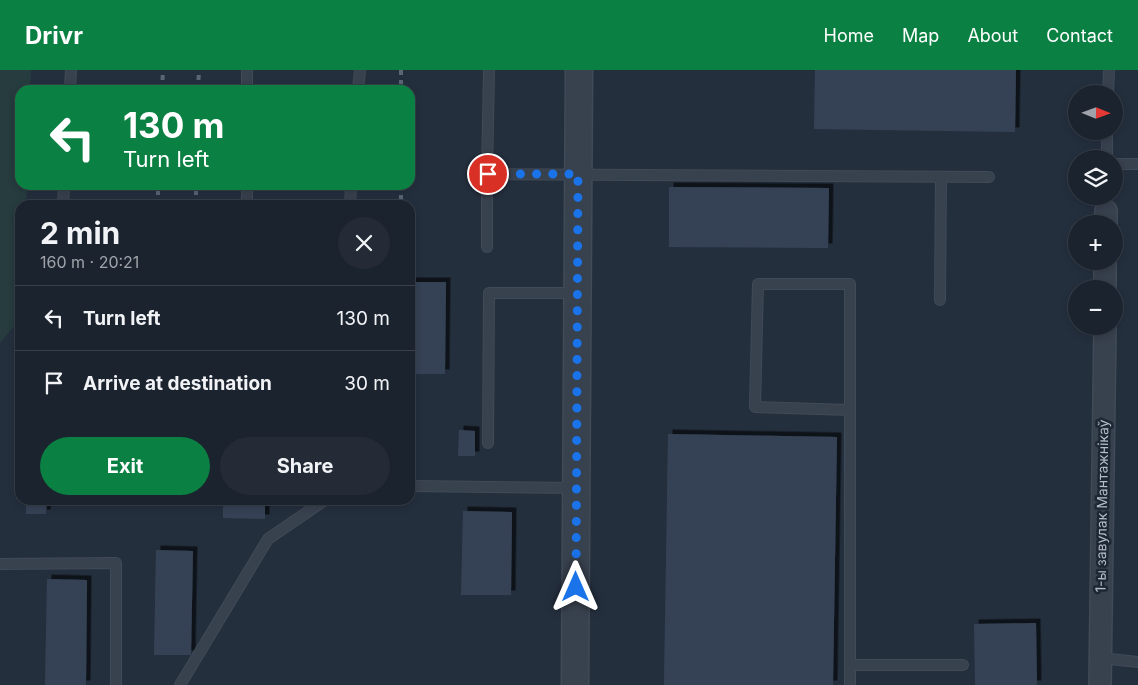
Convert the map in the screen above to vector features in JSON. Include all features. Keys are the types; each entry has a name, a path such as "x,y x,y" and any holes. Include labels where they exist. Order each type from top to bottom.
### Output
{"street":[{"path":"575,685 579,70"},
{"name":"1-ы завулак Мантажнікаў","path":"1100,685 1104,335"}],"lane":[{"path":"70,85 71,70"},
{"path":"247,70 247,85"},
{"path":"358,85 360,70"},
{"path":"487,247 489,70"},
{"path":"1108,85 1109,70"},
{"path":"1123,164 1138,164"},
{"path":"488,174 989,177"},
{"path":"940,300 941,177"},
{"path":"850,410 755,407 758,284 850,284 850,410 850,685"},
{"path":"488,443 489,294 578,293"},
{"path":"415,486 576,488"},
{"path":"180,685 268,539 318,505"},
{"path":"0,564 116,563 116,685"},
{"path":"1100,658 1138,662"},
{"path":"850,665 963,665"}],"green space":[{"path":"0,70 31,70 30,85 15,85 15,190 27,190 26,200 15,200 15,325 0,343"}],"building":[{"path":"815,70 1016,70 1015,132 814,129"},
{"path":"669,187 829,188 828,248 669,247"},
{"path":"415,282 446,282 445,374 415,374"},
{"path":"459,430 475,431 475,456 458,456"},
{"path":"668,434 837,437 833,685 664,685"},
{"path":"26,505 47,505 46,514 26,514"},
{"path":"223,505 265,505 265,519 223,518"},
{"path":"463,511 512,512 511,595 461,595"},
{"path":"156,550 193,551 191,655 154,655"},
{"path":"47,579 87,580 86,685 45,685"},
{"path":"1036,623 1037,685 975,685 974,624"}],"railway":[{"path":"162,85 163,70"},
{"path":"198,85 199,70"},
{"path":"401,70 401,85"},
{"path":"158,190 158,200"},
{"path":"196,190 196,200"},
{"path":"401,190 401,200"}],"route":[{"path":"488,174 578,174 576,587"}]}
